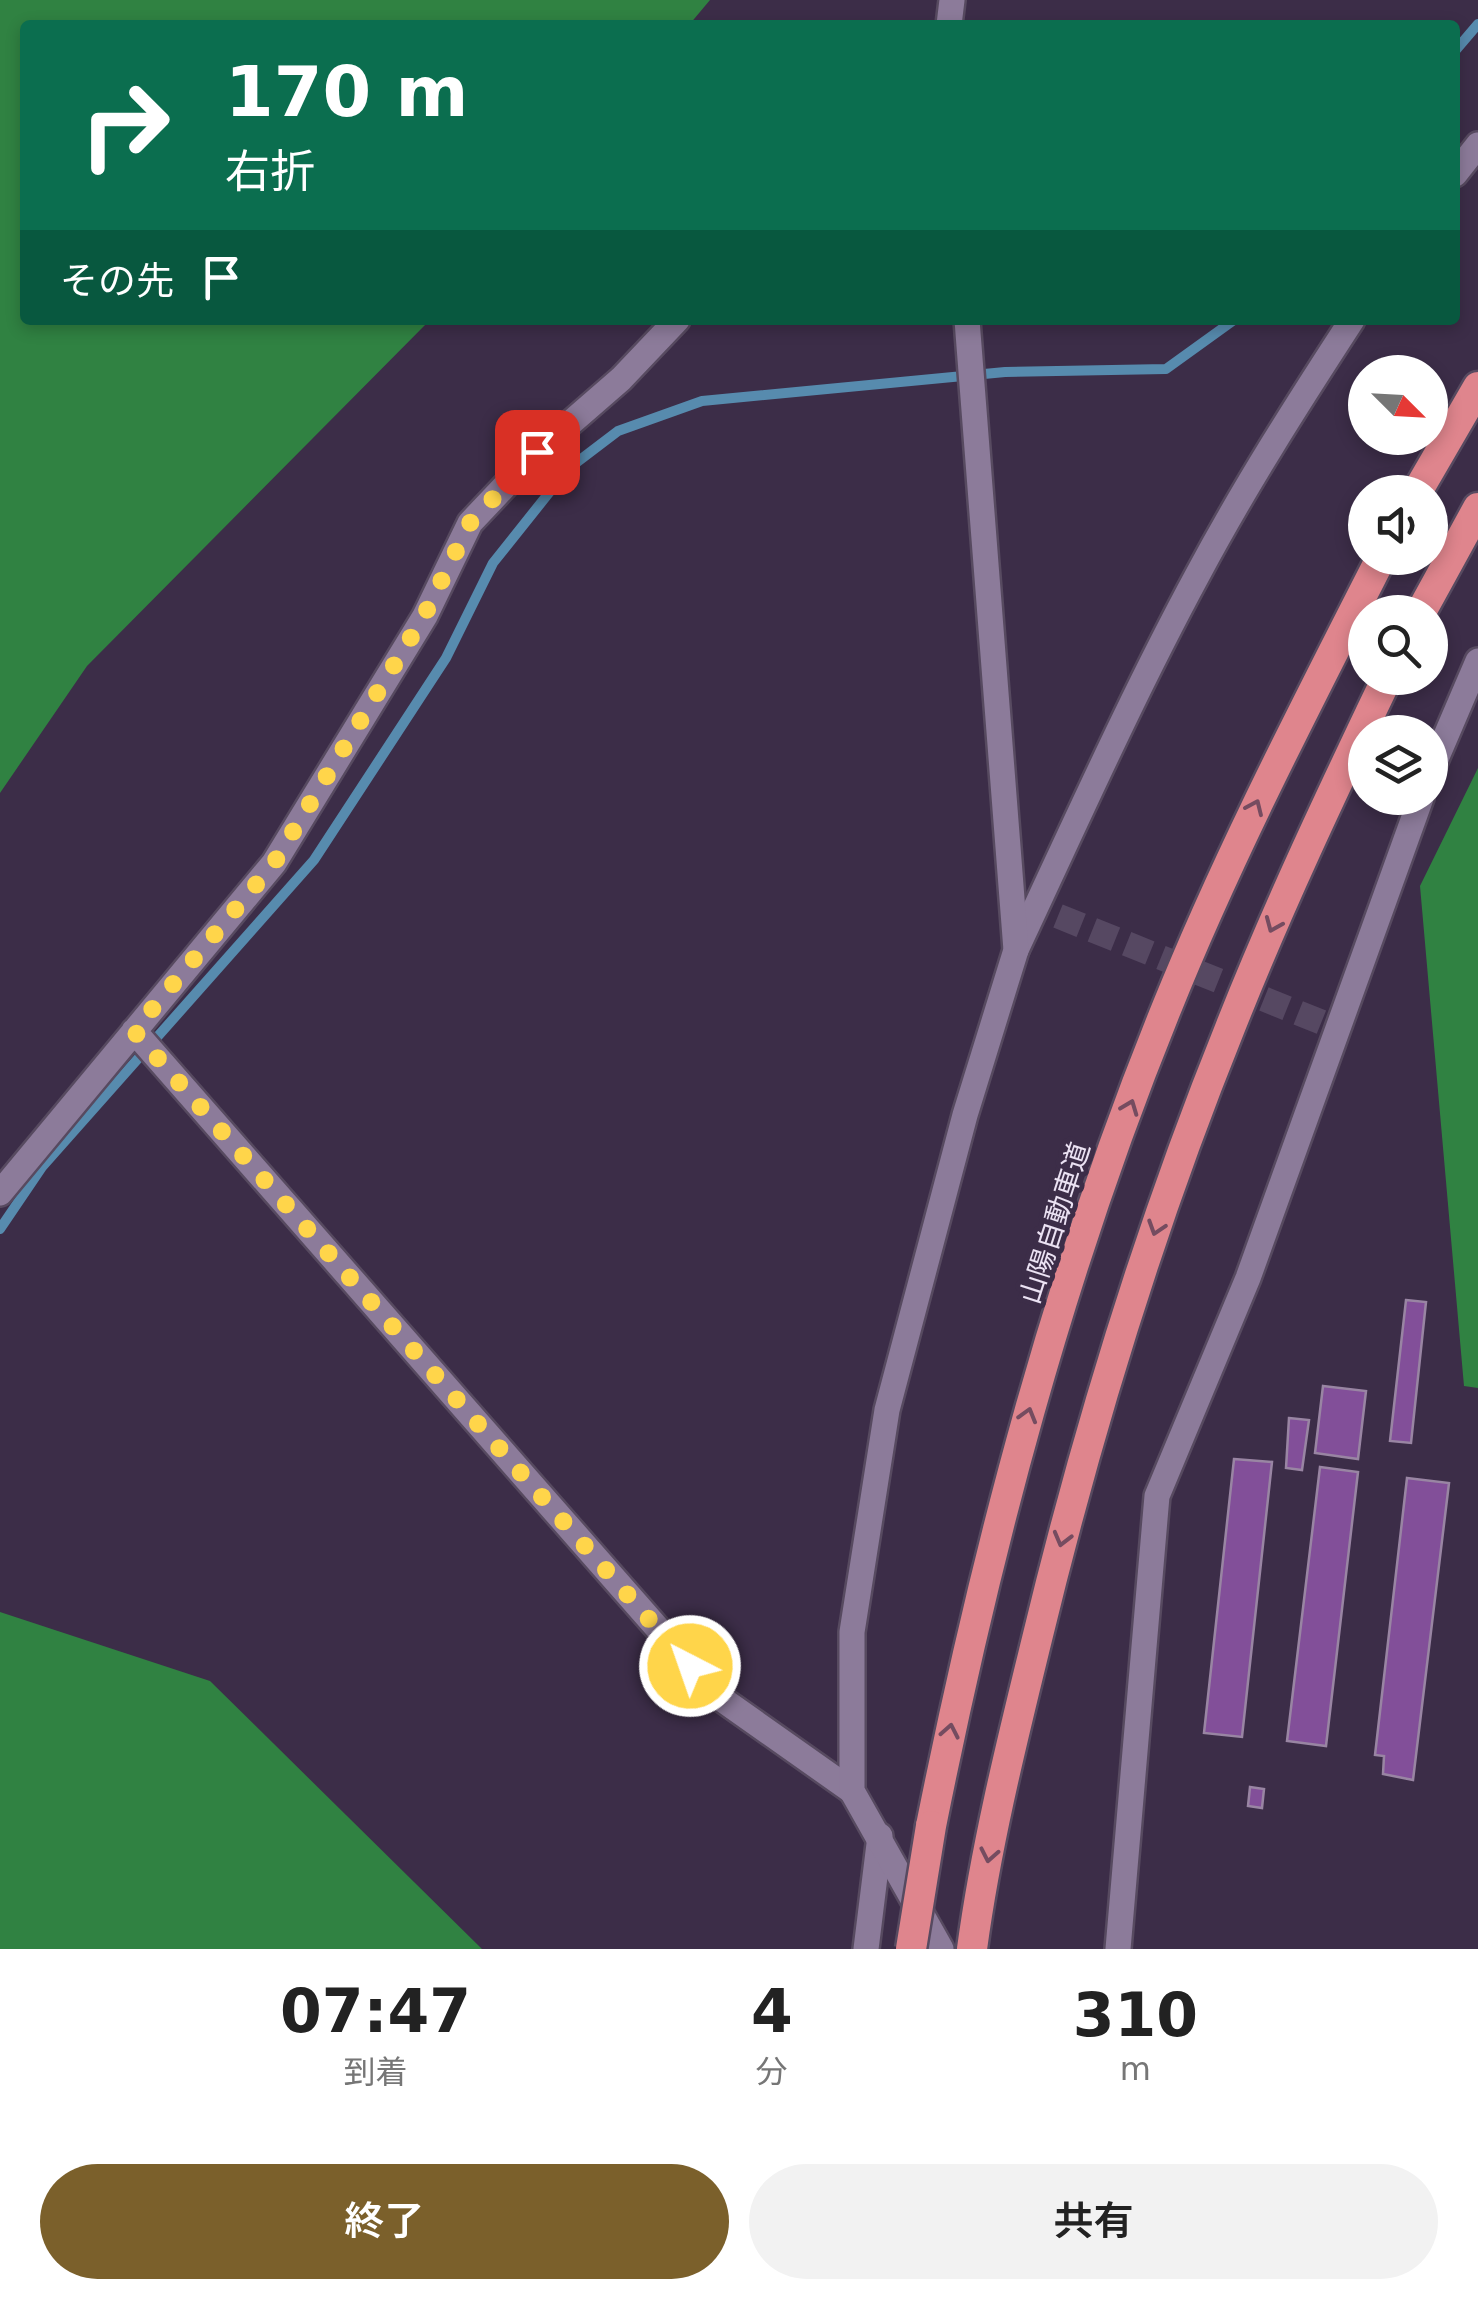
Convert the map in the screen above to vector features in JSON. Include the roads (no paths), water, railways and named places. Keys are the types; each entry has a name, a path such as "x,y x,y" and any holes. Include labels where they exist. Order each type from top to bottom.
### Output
{"highway":[{"path":"1427,475 1478,386"},
{"path":"1430,595 1478,508"},
{"name":"山陽自動車道","path":"911,1949 930,1826 988,1561 1096,1195 1167,1008 1259,797 1372,575"},
{"path":"973,1938 1011,1744 1052,1575 1103,1391 1160,1213 1274,923 1380,695"}],"street":[{"path":"1460,168 1478,145"},
{"path":"0,1193 274,863 424,616 470,523 537,452 621,379 672,325"},
{"path":"967,325 1016,950"},
{"path":"852,1791 852,1632 887,1410 965,1115 1016,950 1048,910 1197,575 1275,439 1349,325"},
{"path":"1448,731 1478,661"},
{"path":"1118,1949 1157,1496 1248,1278 1415,815"},
{"path":"134,1031 160,1056 716,1695 852,1791 941,1949"},
{"path":"866,1949 880,1836"}],"waterway":[{"path":"1460,45 1478,24"},
{"path":"0,1229 42,1167 314,860 446,658 493,563 568,469 618,431 702,401 1005,372 1166,369 1227,325"}],"tunnel":[{"path":"1058,916 1336,1028"}]}
